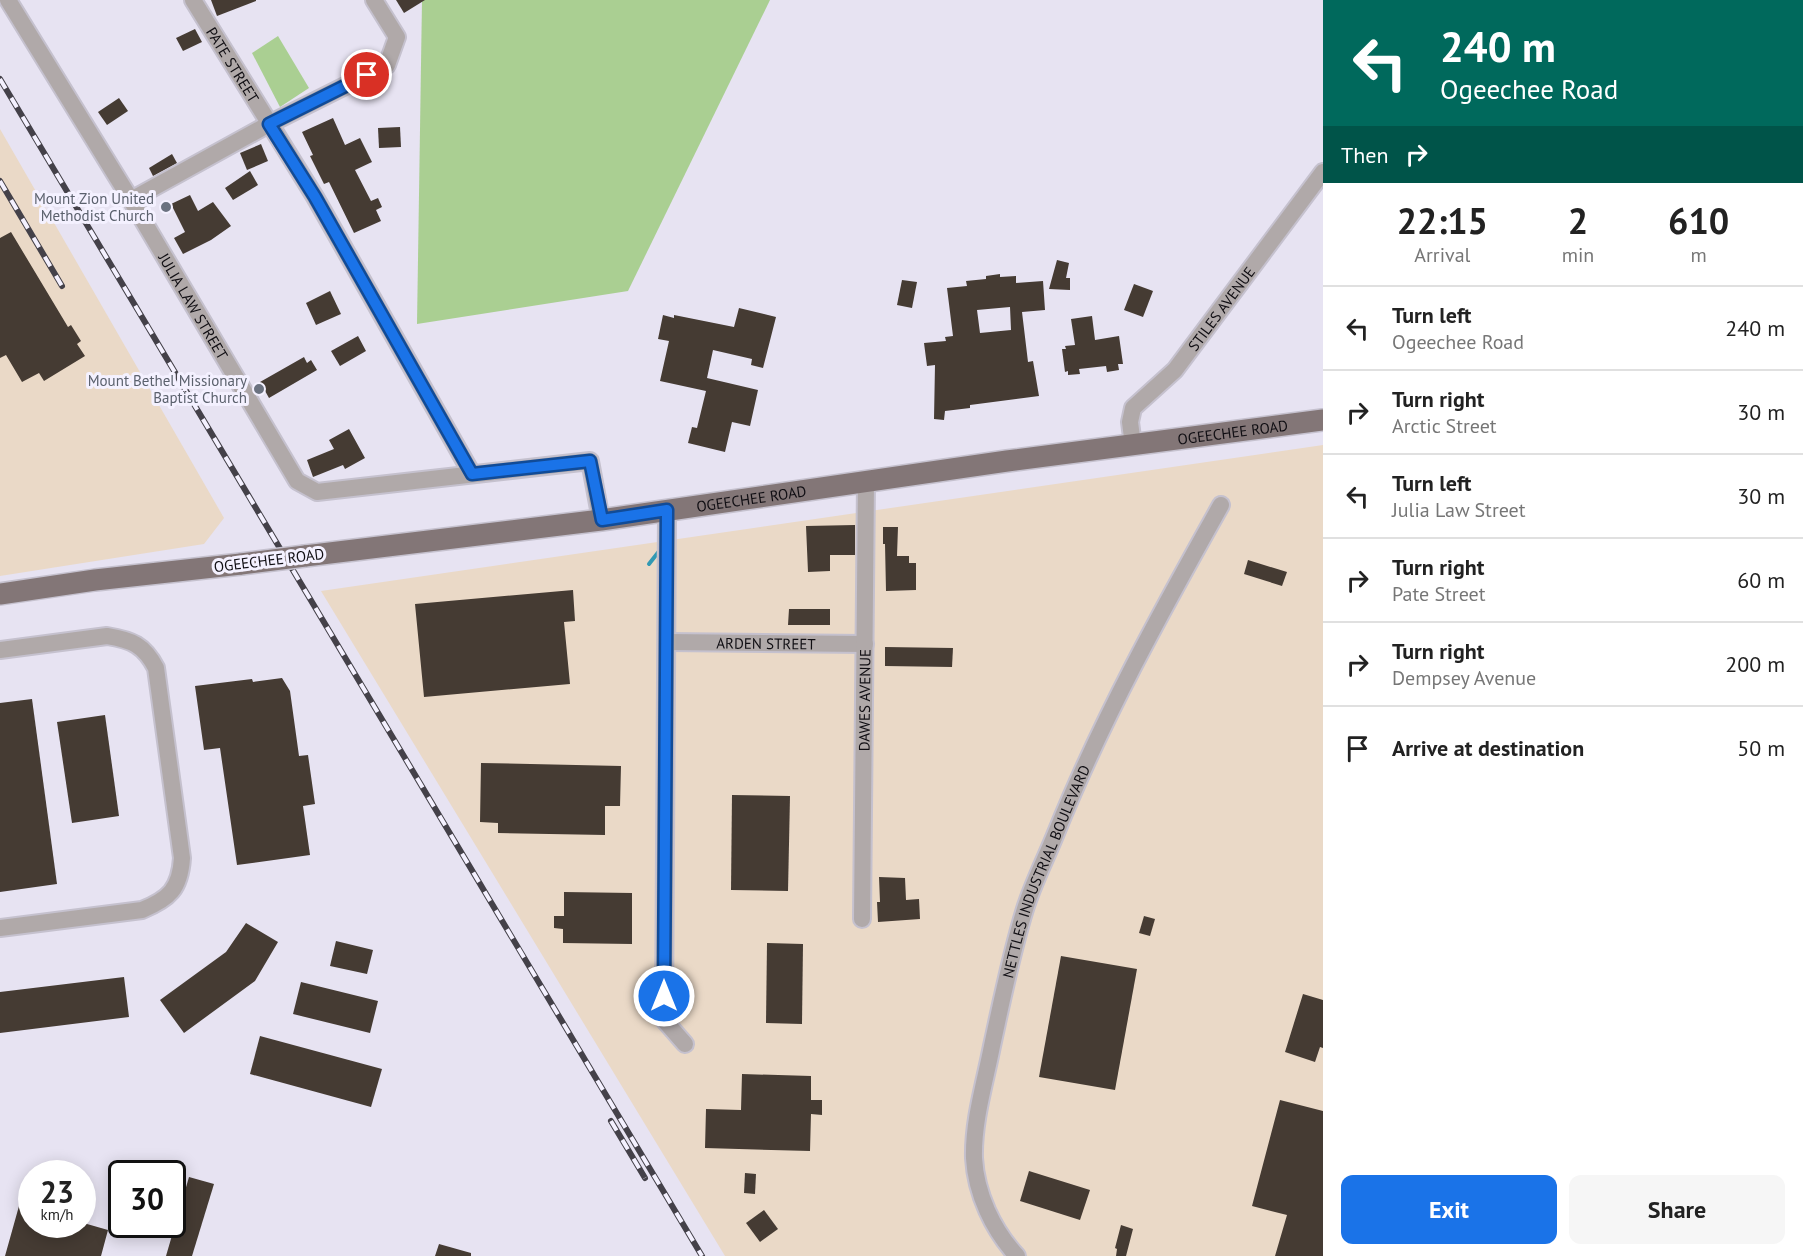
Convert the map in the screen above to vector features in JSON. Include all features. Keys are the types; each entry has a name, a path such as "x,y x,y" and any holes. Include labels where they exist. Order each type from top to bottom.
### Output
{"main road":[{"name":"OGEECHEE ROAD","path":"0,594 95,580 602,520 1323,420"}],"street":[{"name":"JULIA LAW STREET","path":"8,0 131,200 297,481 317,492 590,461 602,520"},
{"name":"PATE STREET","path":"193,0 315,197 472,474"},
{"path":"131,200 269,124 387,65 397,38 374,0"},
{"name":"STILES AVENUE","path":"1133,445 1130,422 1133,408 1175,370 1323,172"},
{"name":"DAWES AVENUE","path":"862,919 866,482"},
{"name":"NETTLES INDUSTRIAL BOULEVARD","path":"1017,1256 994,1227 980,1190 974,1158 977,1121 1011,958 1026,906 1072,792 1112,708 1221,505"},
{"path":"667,510 664,1020 685,1044"},
{"path":"0,650 107,636 140,645 150,656 156,668 182,858 182,870 178,884 160,903 142,910 0,928"},
{"name":"ARDEN STREET","path":"667,642 865,644"}],"shaded area":[{"path":"0,129 224,518 204,544 0,576"},
{"path":"1323,445 1323,1256 725,1256 321,591"}],"green space":[{"path":"422,0 770,0 628,291 417,324"},
{"path":"278,36 309,88 280,107 252,53"}],"building":[{"path":"211,0 256,0 256,1 217,16"},
{"path":"396,0 425,0 404,13"},
{"path":"195,29 202,42 183,51 176,38"},
{"path":"119,98 128,111 107,125 98,112"},
{"path":"333,118 345,145 360,138 372,162 355,170 371,201 378,198 382,207 376,210 381,221 354,233 329,182 324,184 310,156 313,155 302,132"},
{"path":"400,127 401,147 379,148 378,128"},
{"path":"261,144 268,161 247,170 240,153"},
{"path":"172,154 177,163 153,176 149,168"},
{"path":"250,171 258,185 233,200 225,188"},
{"path":"190,195 198,211 213,202 231,226 211,240 183,254 174,238 185,232 171,204"},
{"path":"11,232 68,327 71,325 81,341 77,344 85,356 44,381 39,373 22,382 6,355 0,358 0,238"},
{"path":"1057,260 1069,263 1066,278 1070,278 1070,290 1049,289"},
{"path":"1000,274 1000,277 1016,276 1016,283 1043,281 1045,310 1022,312 1028,362 1033,361 1039,396 970,405 970,408 945,411 944,420 934,419 935,365 927,366 924,343 946,341 945,337 953,336 947,288 967,286 966,281 986,279 986,276","holes":["1010,307 1011,330 980,333 977,310"]},
{"path":"902,280 917,282 912,308 897,305"},
{"path":"1134,284 1153,291 1143,317 1124,310"},
{"path":"330,291 341,314 316,325 306,303"},
{"path":"739,308 776,317 763,368 751,365 752,359 713,350 707,378 758,390 750,426 732,422 725,452 688,443 692,427 697,428 706,391 660,381 669,341 658,339 663,315 674,318 674,315 734,327"},
{"path":"1092,316 1095,340 1119,336 1123,364 1118,364 1119,370 1107,372 1106,366 1079,369 1080,374 1068,375 1068,371 1065,372 1062,349 1066,349 1065,346 1075,345 1071,319"},
{"path":"358,336 366,351 340,366 331,351"},
{"path":"304,357 307,363 311,360 317,370 269,398 260,382"},
{"path":"349,429 365,458 345,469 343,465 313,477 307,460 334,449 329,440"},
{"path":"855,525 855,555 830,555 830,571 808,572 806,526"},
{"path":"883,527 898,527 897,556 909,556 909,563 916,563 916,590 886,591"},
{"path":"1248,560 1287,572 1282,586 1244,574"},
{"path":"573,590 575,621 564,622 570,684 424,697 415,604"},
{"path":"789,609 830,609 830,625 788,625"},
{"path":"885,647 953,648 952,667 885,666"},
{"path":"282,678 290,691 299,756 308,755 315,804 303,806 310,855 237,865 220,748 204,750 195,686"},
{"path":"32,699 57,884 0,892 0,703"},
{"path":"105,715 119,816 72,823 57,722"},
{"path":"481,763 621,766 620,806 605,806 605,835 498,833 498,823 480,822"},
{"path":"732,795 790,796 788,891 731,890"},
{"path":"879,877 905,878 906,900 919,899 920,919 878,922"},
{"path":"564,892 632,893 632,944 563,943 563,929 554,928 554,916 564,916"},
{"path":"1144,916 1155,919 1150,936 1139,933"},
{"path":"246,923 278,942 255,981 184,1033 160,1000 226,952"},
{"path":"336,941 373,950 367,974 330,966"},
{"path":"767,943 803,944 802,1024 766,1023"},
{"path":"1061,956 1137,969 1115,1090 1039,1077"},
{"path":"124,977 129,1017 0,1033 0,992"},
{"path":"301,982 378,1001 370,1033 293,1014"},
{"path":"1303,994 1323,1000 1323,1048 1320,1047 1315,1062 1285,1052"},
{"path":"260,1036 382,1069 371,1107 250,1074"},
{"path":"742,1074 811,1076 811,1100 822,1100 822,1115 811,1114 810,1151 705,1148 706,1109 741,1110"},
{"path":"1280,1100 1323,1111 1323,1256 1275,1256 1287,1215 1252,1206"},
{"path":"1029,1171 1090,1190 1080,1220 1020,1201"},
{"path":"745,1173 756,1174 755,1194 744,1193"},
{"path":"189,1177 214,1184 192,1256 166,1256 171,1238 186,1238 186,1187"},
{"path":"18,1210 18,1238 96,1238 96,1227 108,1230 101,1256 5,1256"},
{"path":"764,1210 778,1229 760,1242 746,1223"},
{"path":"1121,1225 1133,1229 1126,1256 1116,1256 1117,1249 1115,1248"},
{"path":"439,1244 471,1253 471,1256 435,1256"}],"waterway":[{"path":"649,564 660,550"}],"railway":[{"path":"0,79 702,1256"},
{"path":"0,181 62,286"},
{"path":"611,1121 645,1178"}],"place":[{"name":"Mount Zion United Methodist Church","path":"166,207"},
{"name":"Mount Bethel Missionary Baptist Church","path":"259,389"}],"route":[{"path":"367,75 269,124 315,197 472,474 590,461 602,520 667,510 664,996"}]}
